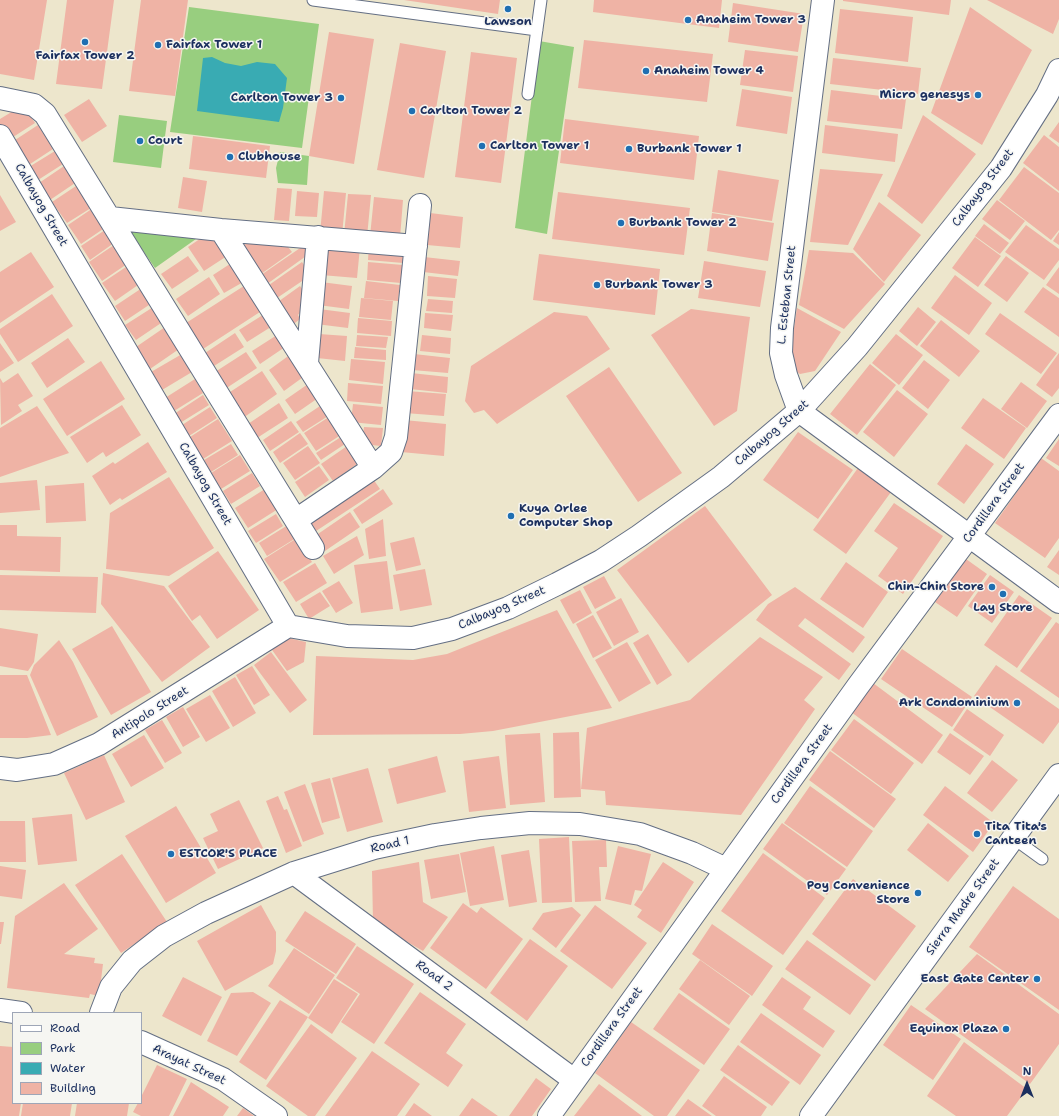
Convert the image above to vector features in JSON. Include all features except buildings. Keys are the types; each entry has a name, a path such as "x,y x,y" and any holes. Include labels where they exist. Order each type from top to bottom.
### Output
{"street":[{"name":"L. Esteban Street","path":"799,412 784,368 781,353 782,328 823,0"},
{"name":"Calbayog Street","path":"0,136 288,626 347,636 413,638 452,629 508,608 601,560 639,536 721,477 799,412 857,347 1001,168 1047,95 1059,70"},
{"path":"0,98 34,105 45,114 313,548"},
{"path":"296,520 373,468 391,452 396,437 420,205"},
{"path":"110,218 221,230 416,246"},
{"path":"221,230 373,468"},
{"path":"307,363 318,237"},
{"path":"799,412 1059,602"},
{"name":"Cordillera Street","path":"549,1116 858,686 1059,415"},
{"name":"Antipolo Street","path":"0,768 17,770 54,764 99,744 288,626"},
{"name":"Sierra Madre Street","path":"811,1116 1059,775"},
{"name":"Road 1","path":"101,1012 111,987 132,962 164,936 206,913 294,873 374,848 427,836 530,823 580,824 640,834 692,852 726,869"},
{"name":"Road 2","path":"294,873 574,1080"},
{"path":"0,1010 15,1012"},
{"name":"Arayat Street","path":"142,1042 223,1079 276,1116"}],"lane":[{"path":"313,0 537,30"},
{"path":"528,94 540,0"},
{"path":"1014,838 1042,859"}],"green space":[{"path":"189,7 319,24 302,148 170,132"},
{"path":"539,41 574,47 547,234 515,228"},
{"name":"Court","path":"119,115 167,121 161,168 113,162"},
{"path":"280,152 309,156 307,185 278,183 276,168"},
{"path":"127,228 203,234 155,268"}],"water":[{"path":"212,57 225,63 241,66 257,62 275,64 287,78 283,108 279,122 197,111 203,58"}],"place":[{"name":"Lawson","path":"508,9"},
{"name":"Anaheim Tower 3","path":"688,20"},
{"name":"Fairfax Tower 2","path":"85,42"},
{"name":"Fairfax Tower 1","path":"158,45"},
{"name":"Anaheim Tower 4","path":"646,71"},
{"name":"Micro genesys","path":"978,95"},
{"name":"Carlton Tower 3","path":"341,98"},
{"name":"Carlton Tower 2","path":"412,111"},
{"name":"Court","path":"140,141"},
{"name":"Carlton Tower 1","path":"482,146"},
{"name":"Burbank Tower 1","path":"629,149"},
{"name":"Clubhouse","path":"230,157"},
{"name":"Burbank Tower 2","path":"621,223"},
{"name":"Burbank Tower 3","path":"597,285"},
{"name":"Kuya Orlee Computer Shop","path":"511,516"},
{"name":"Chin-Chin Store","path":"992,587"},
{"name":"Lay Store","path":"1003,594"},
{"name":"Ark Condominium","path":"1017,703"},
{"name":"Tita Tita's Canteen","path":"977,834"},
{"name":"ESTCOR'S PLACE","path":"171,854"},
{"name":"Poy Convenience Store","path":"918,893"},
{"name":"East Gate Center","path":"1037,979"},
{"name":"Equinox Plaza","path":"1006,1029"}]}
